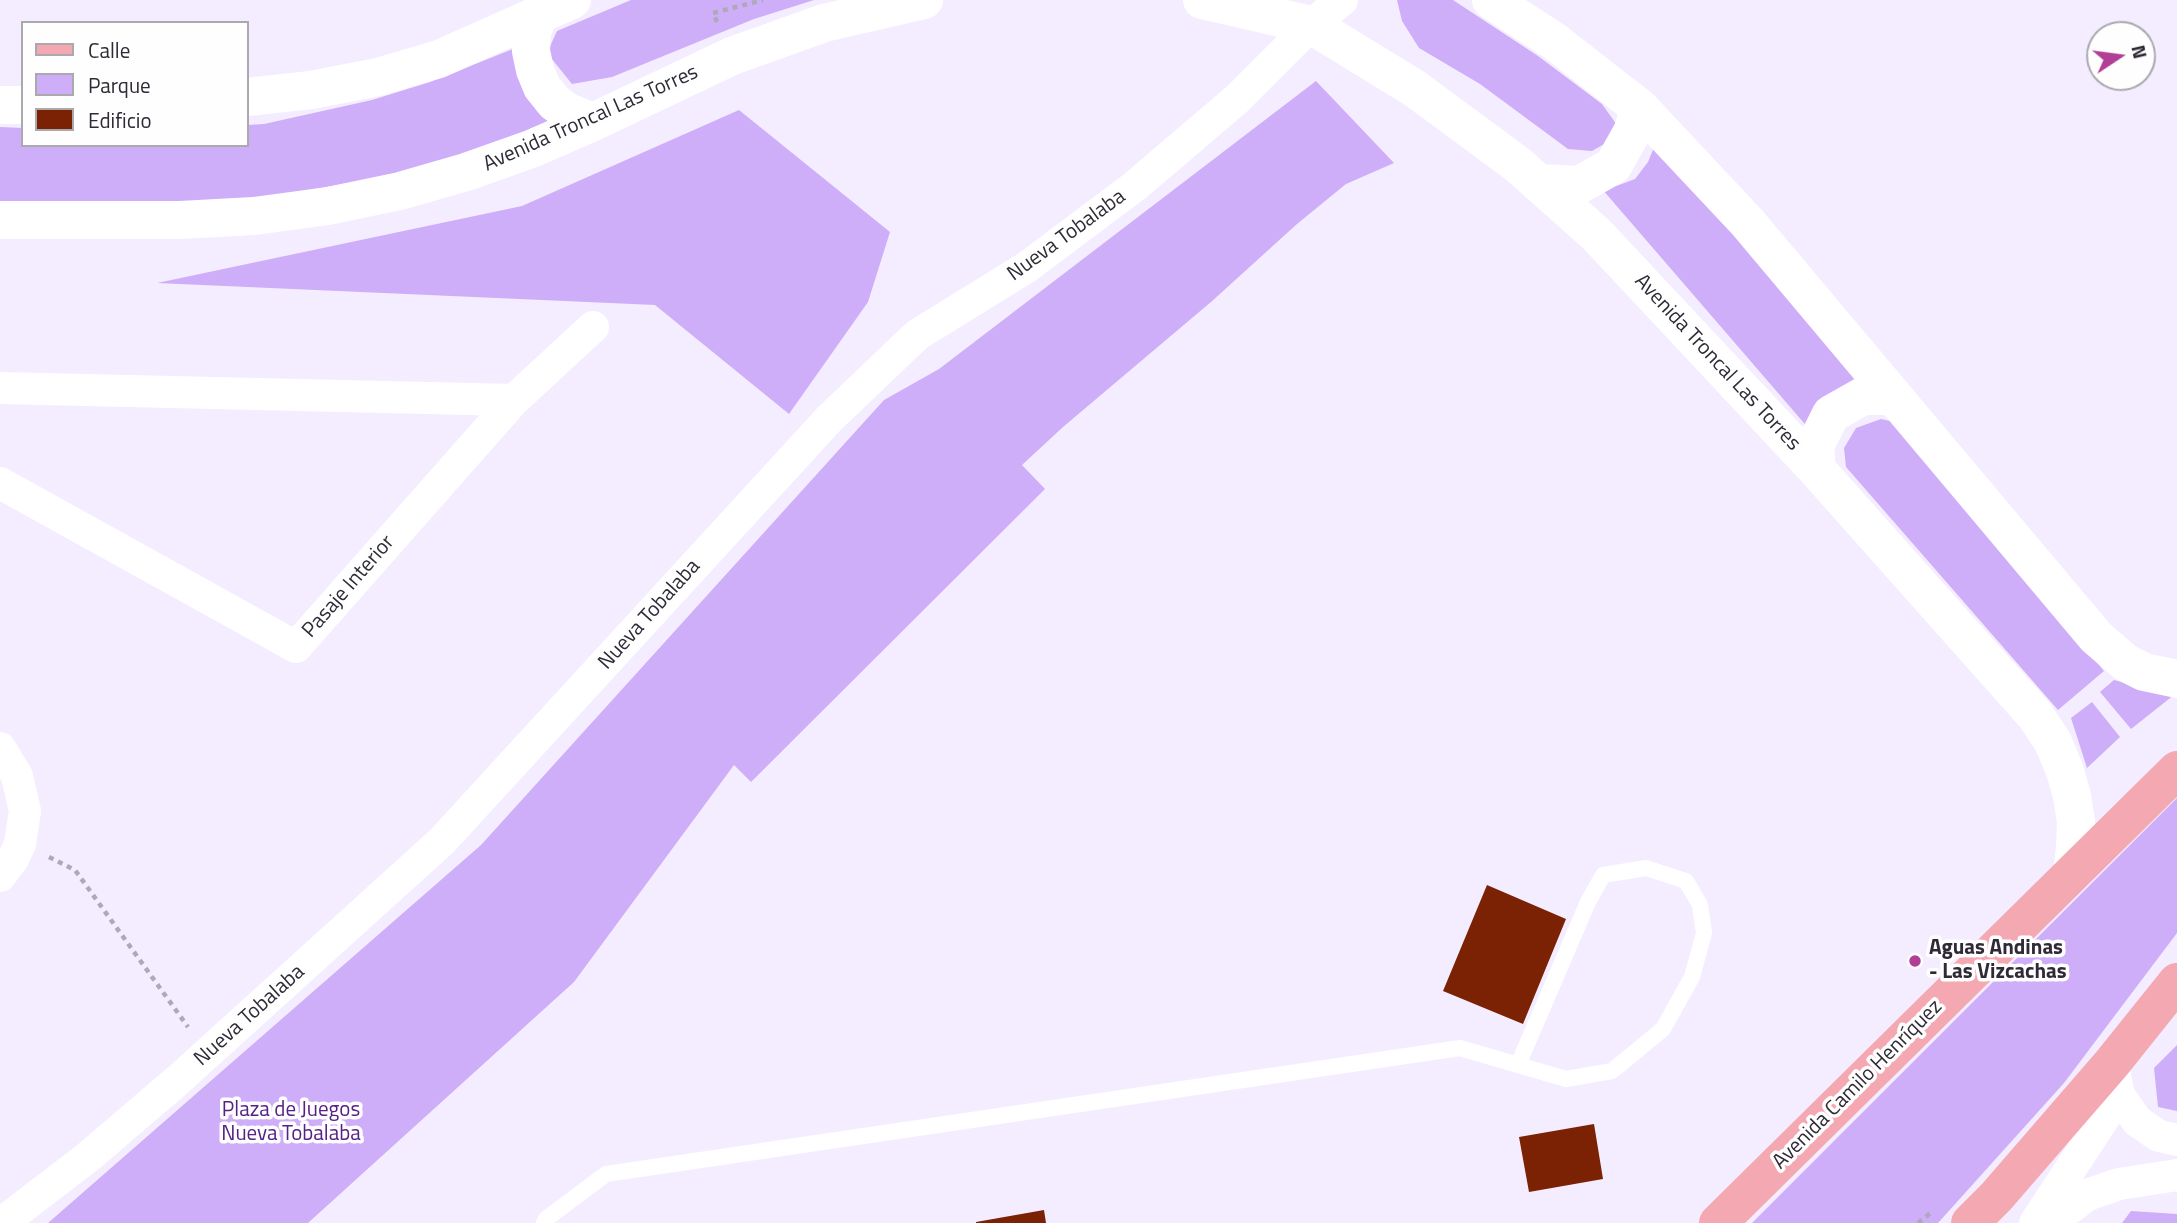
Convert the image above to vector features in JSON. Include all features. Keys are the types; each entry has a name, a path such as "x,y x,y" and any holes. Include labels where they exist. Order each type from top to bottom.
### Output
{"main road":[{"name":"Avenida Camilo Henríquez","path":"1717,1223 2177,770"},
{"path":"1970,1223 2116,1079 2177,982"}],"street":[{"name":"Avenida Troncal Las Torres","path":"0,220 180,220 254,216 328,206 400,191 466,173 531,149 732,56 824,23 924,0"},
{"name":"Avenida Troncal Las Torres","path":"1202,0 1311,24 1414,88 1540,183 1596,234 1816,470 2035,715 2053,742 2072,796 2076,822 2072,874"},
{"name":"Nueva Tobalaba","path":"2,1223 88,1157 208,1054 442,841 829,419 917,335 1027,267 1135,186 1237,99 1311,24 1342,0"},
{"path":"1491,0 1554,41 1640,108 1747,222 2096,637 2126,663 2144,672 2177,680"},
{"path":"555,7 532,32 531,51 535,70 542,87 554,102 566,111 593,122"},
{"path":"248,97 311,90 378,77 439,59 555,7"},
{"path":"0,105 21,105"},
{"path":"1540,183 1579,185 1613,166 1632,132 1640,108"},
{"name":"Pasaje Interior","path":"0,483 296,647 514,400 593,327"},
{"path":"0,388 514,400"},
{"path":"1816,470 1815,446 1831,414 1863,396 1893,397"},
{"path":"0,748 17,776 25,811 22,836 13,859 0,876"},
{"path":"2116,1079 2137,1121 2159,1136 2177,1140"},
{"path":"2035,1223 2116,1079"},
{"path":"2051,1223 2087,1195 2119,1184 2177,1175"}],"lane":[{"path":"544,1223 606,1174 1460,1048 1518,1065 1566,1079 1612,1071 1663,1029 1692,977 1704,933 1700,905 1686,881 1646,868 1603,875 1588,902 1518,1065"}],"path":[{"path":"22,836 75,870 208,1054"}],"green space":[{"path":"631,0 814,0 754,19 612,77 572,84 547,53 557,31"},
{"path":"1397,0 1453,0 1538,56 1602,104 1617,125 1606,143 1592,151 1568,149 1480,84 1419,48 1402,21"},
{"path":"518,47 557,121 453,165 222,205 0,206 0,127 21,128 21,147 248,147 248,125 264,124 372,100 430,82"},
{"name":"Plaza de Juegos Nueva Tobalaba","path":"1316,81 1394,163 1346,184 1022,465 1045,489 751,782 734,765 574,982 308,1223 48,1223 481,845 884,400 939,369"},
{"path":"739,110 890,232 868,302 789,414 655,305 157,283 522,206"},
{"path":"1657,140 1860,383 1810,430 1602,189 1635,179 1648,162"},
{"path":"1881,419 1899,423 2104,671 2058,710 1846,467 1844,448 1856,428"},
{"path":"2114,680 2174,695 2131,729 2100,692"},
{"path":"2092,702 2120,737 2087,768 2071,718"},
{"path":"2177,798 2177,933 2064,1083 1938,1223 1752,1223"},
{"path":"2177,1045 2177,1111 2158,1107 2154,1068"},
{"path":"2131,1211 2177,1214 2177,1223 2122,1223"}],"building":[{"path":"1487,885 1566,919 1523,1024 1443,991"},
{"path":"1594,1124 1603,1179 1529,1192 1519,1137"},
{"path":"1044,1210 1046,1223 976,1223 976,1222"}],"place":[{"name":"Aguas Andinas - Las Vizcachas","path":"1915,961"}]}
